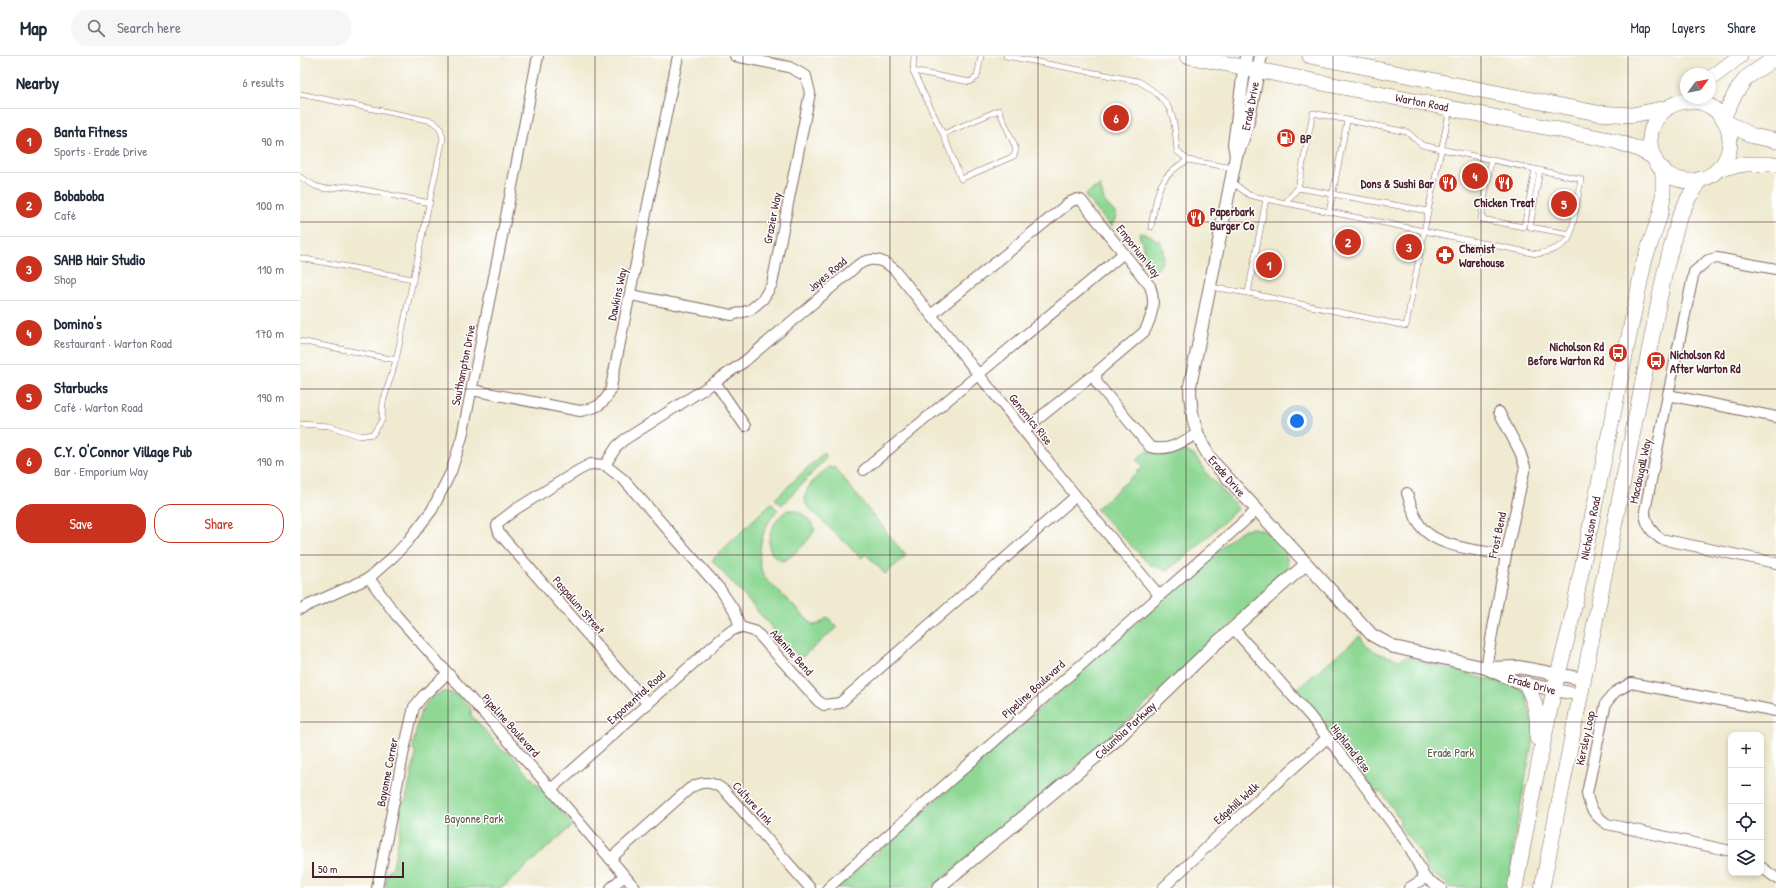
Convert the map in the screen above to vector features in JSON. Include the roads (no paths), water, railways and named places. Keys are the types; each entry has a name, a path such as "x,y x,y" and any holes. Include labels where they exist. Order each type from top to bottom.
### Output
{"main road":[{"name":"Warton Road","path":"1187,56 1249,65 1450,108 1615,141 1638,149 1654,157"},
{"name":"Warton Road","path":"1310,56 1597,113 1632,115 1667,108"},
{"path":"1716,74 1740,56"},
{"path":"1680,102 1667,108 1659,116 1651,135 1651,145 1654,157 1663,170 1680,180 1690,181 1709,176 1719,168 1727,156 1730,148 1729,131 1725,120 1735,94 1746,78 1776,57"},
{"path":"1706,104 1715,109 1725,120 1752,136 1776,141"},
{"path":"1719,168 1746,164 1776,164"},
{"name":"Nicholson Road","path":"1515,888 1533,791 1554,690 1570,627 1644,262 1661,212 1663,196 1663,170"},
{"name":"Nicholson Road","path":"1542,888 1583,679 1623,489 1665,271 1679,218 1688,198 1700,179"},
{"path":"1526,684 1533,696 1537,710 1538,729 1533,791"}],"street":[{"name":"Southampton Drive","path":"300,609 369,578 408,541 432,510 451,472 462,437 472,390 538,56"},
{"name":"Dawkins Way","path":"472,390 580,411 592,409 604,403 610,392 678,56"},
{"name":"Grazier Way","path":"630,295 732,315 750,310 763,299 772,284 810,94 806,76 789,67 735,56"},
{"name":"Erade Drive","path":"1261,56 1249,65 1246,129 1242,145 1236,156 1233,168 1190,386 1191,410 1197,434 1208,455 1257,510 1365,629 1385,643 1402,649 1486,668 1515,682 1580,696"},
{"name":"Emporium Way","path":"931,315 1073,200 1077,199 1084,203 1150,286 1154,295 1148,325 1144,332 1098,371 1096,376 1088,379 1024,430"},
{"path":"864,470 1124,253"},
{"name":"Macdougall Way","path":"1776,268 1717,258 1708,260 1694,272 1645,511 1647,524 1661,539 1776,563"},
{"name":"Jayes Road","path":"605,465 624,440 744,362 862,262 875,259 888,264 978,374"},
{"name":"Genomics Rise","path":"978,374 1076,496 1159,595"},
{"path":"1096,376 1098,383 1150,447 1157,449 1172,447 1197,434"},
{"path":"715,382 745,426"},
{"path":"1668,395 1776,417"},
{"name":"Frost Bend","path":"1486,668 1506,555 1525,467 1520,452 1499,412"},
{"name":"Paspalum Street","path":"605,465 591,464 516,509 499,522 499,533 648,704"},
{"path":"605,465 624,480 720,588 731,605 740,627"},
{"path":"1407,493 1418,522 1425,532 1442,543 1506,555"},
{"name":"Adenine Bend","path":"740,627 760,636 818,701 824,704 840,703 1076,496"},
{"name":"Pipeline Boulevard","path":"828,888 1257,510"},
{"name":"Columbia Parkway","path":"938,888 1115,741 1212,647 1306,564"},
{"name":"Pipeline Boulevard","path":"369,578 396,615 550,789 635,888"},
{"name":"Exponential Road","path":"550,789 722,638 740,627"},
{"name":"Highland Rise","path":"1233,628 1327,738 1410,848 1424,878"},
{"name":"Erade Drive","path":"1486,668 1518,666 1583,679"},
{"name":"Bayonne Corner","path":"378,888 404,750 414,707 425,694 447,674"},
{"name":"Kersley Loop","path":"1728,850 1607,824 1597,818 1590,807 1587,793 1606,703 1615,692 1631,683 1776,711"},
{"name":"Edgehill Walk","path":"1163,888 1235,820 1327,738"},
{"name":"Culture Link","path":"610,859 689,789 697,784 710,783 725,791 810,888"},
{"path":"1764,870 1776,878"},
{"path":"611,888 624,876"},
{"path":"1409,888 1424,878 1441,888"}],"lane":[{"path":"914,56 913,71 961,179 1014,156 1016,149 999,110 942,134"},
{"path":"913,71 970,82 977,77 981,56"},
{"path":"1006,56 1138,81 1155,91 1167,104 1175,122 1177,151 1188,160 1233,168"},
{"path":"300,94 432,121 440,128 443,138 396,360 383,402 382,420 373,434 360,436 329,426 300,424"},
{"path":"1210,287 1248,293 1406,326 1428,210 1450,108"},
{"path":"1231,182 1249,195 1266,199 1285,203 1328,212 1537,254 1549,252 1569,239 1581,178 1422,145 1407,132 1313,113 1298,188 1285,203"},
{"path":"1328,212 1347,121"},
{"path":"1151,227 1159,188 1165,177 1188,160"},
{"path":"1491,160 1480,219 1524,227 1538,170"},
{"path":"1538,170 1530,227 1570,234"},
{"path":"300,176 315,186 326,189 346,186 430,203"},
{"path":"1298,188 1428,210"},
{"path":"1248,293 1266,199"},
{"path":"300,258 413,279"},
{"path":"300,341 396,360"}],"place":[{"name":"C.Y. O'Connor Village Pub","path":"1116,118"},
{"name":"BP","path":"1286,138"},
{"name":"Domino's","path":"1475,176"},
{"name":"Dons & Sushi Bar","path":"1448,183"},
{"name":"Chicken Treat","path":"1504,183"},
{"name":"Starbucks","path":"1564,204"},
{"name":"Paperbark Burger Co","path":"1196,218"},
{"name":"Bobaboba","path":"1348,242"},
{"name":"SAHB Hair Studio","path":"1409,247"},
{"name":"Chemist Warehouse","path":"1445,255"},
{"name":"Banta Fitness","path":"1269,265"},
{"name":"Nicholson Rd Before Warton Rd","path":"1618,353"},
{"name":"Nicholson Rd After Warton Rd","path":"1656,361"}],"park label":[{"name":"Erade Park","path":"1451,752"},
{"name":"Bayonne Park","path":"474,818"}]}
